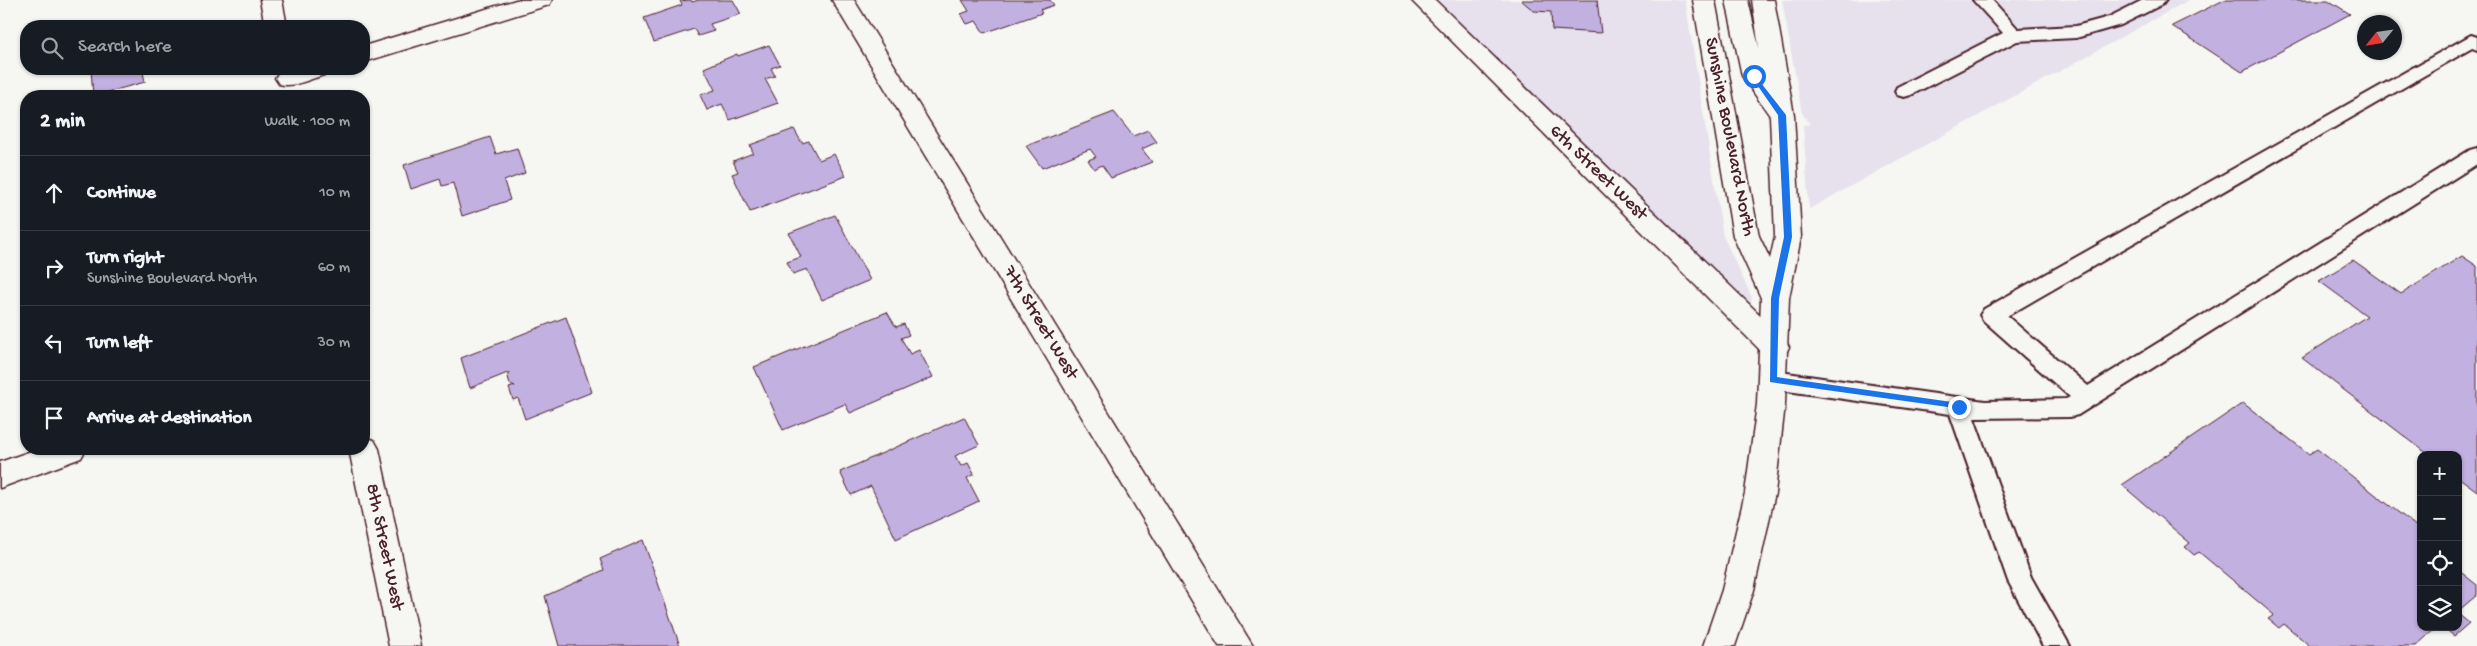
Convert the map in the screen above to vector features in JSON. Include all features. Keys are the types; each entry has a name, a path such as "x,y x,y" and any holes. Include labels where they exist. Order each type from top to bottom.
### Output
{"street":[{"path":"271,0 275,20"},
{"path":"370,52 541,0"},
{"name":"7th Street West","path":"843,0 1236,646"},
{"name":"6th Street West","path":"1422,0 1775,347"},
{"name":"Sunshine Boulevard North","path":"1704,0 1746,236 1775,298"},
{"path":"1737,0 1754,76 1782,115"},
{"name":"Sunshine Boulevard North","path":"1719,646 1738,590 1760,493 1773,380 1775,298 1788,237 1782,115 1763,0"},
{"path":"287,81 302,75"},
{"path":"0,475 55,455"},
{"name":"8th Street West","path":"365,455 404,646"}],"lane":[{"path":"1982,0 2014,35"},
{"path":"1904,91 2014,35 2076,32 2115,20 2156,0"},
{"path":"2087,398 1991,315 2472,41 2477,44"},
{"path":"1773,380 1985,410 2070,408 2477,155"},
{"path":"1959,407 2020,581 2057,646"}],"shaded area":[{"path":"1437,0 1685,0 1723,236 1752,298 1749,309"},
{"path":"1782,0 2189,0 1809,209 1803,125 1810,124 1802,113"}],"building":[{"path":"691,0 692,2 699,0 733,0 741,14 710,24 714,31 698,36 694,29 654,42 644,18 682,5 680,1"},
{"path":"962,0 1050,0 1054,5 1040,10 1042,13 984,33 976,21 967,24 961,14 969,11"},
{"path":"1521,0 1597,0 1601,33 1552,30 1551,12 1534,11"},
{"path":"2224,0 2328,0 2350,14 2242,72 2172,26"},
{"path":"769,45 780,65 771,68 775,76 765,79 778,103 730,120 722,104 707,110 700,95 715,90 704,68 737,54 738,56"},
{"path":"91,75 144,75 145,82 115,90 93,90"},
{"path":"1114,112 1133,136 1148,130 1157,142 1142,149 1152,162 1111,178 1102,165 1094,169 1088,160 1096,157 1090,149 1042,168 1026,146"},
{"path":"794,129 802,143 809,141 819,160 834,154 846,176 750,212 732,174 738,172 733,161 753,153 750,145"},
{"path":"490,137 496,154 517,148 525,173 504,181 510,200 462,216 453,183 442,186 440,179 411,189 404,165"},
{"path":"835,215 870,280 822,300 807,269 793,274 787,262 801,257 789,233"},
{"path":"2462,256 2477,266 2477,491 2462,480 2462,451 2424,451 2302,358 2367,316 2319,281 2353,260 2401,294"},
{"path":"887,312 896,327 904,324 909,335 901,338 910,354 919,350 933,377 850,413 845,404 783,430 754,367"},
{"path":"566,317 592,392 525,419 518,398 513,400 509,388 515,386 510,384 508,377 510,372 470,388 461,358"},
{"path":"2243,403 2309,454 2317,449 2417,527 2417,631 2433,631 2416,646 2310,646 2284,624 2279,628 2268,619 2274,615 2199,552 2194,555 2185,547 2190,543 2122,485"},
{"path":"964,417 979,445 955,456 961,466 968,463 974,474 967,478 979,501 896,539 871,486 851,495 840,472"},
{"path":"643,540 680,646 559,646 545,596 604,570 600,559"},
{"path":"2462,573 2477,585 2477,595 2462,608"},
{"path":"2462,617 2469,623 2462,629"},
{"path":"2448,631 2460,631 2454,636"}],"route":[{"path":"1754,76 1782,115 1788,237 1775,298 1773,380 1959,407"}]}
